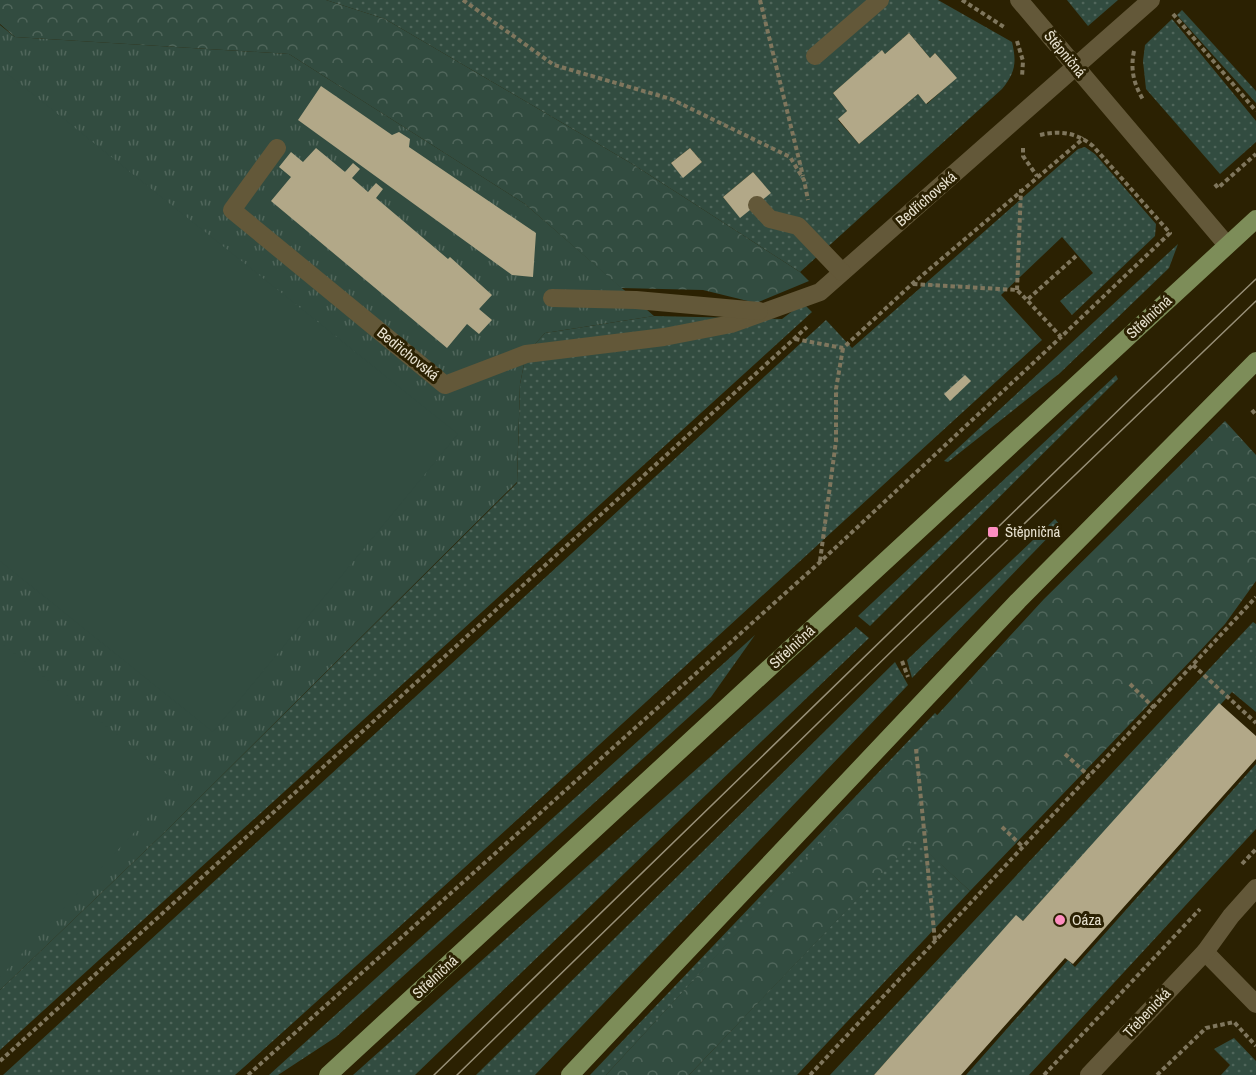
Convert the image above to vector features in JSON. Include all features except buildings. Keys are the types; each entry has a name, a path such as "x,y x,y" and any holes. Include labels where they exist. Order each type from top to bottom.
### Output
{"main road":[{"name":"Střelničná","path":"328,1075 1256,219"},
{"path":"570,1075 1018,601 1256,361"}],"street":[{"path":"815,56 880,0"},
{"name":"Štěpničná","path":"1019,0 1227,245"},
{"name":"Bedřichovská","path":"277,148 232,210 445,385 526,354 664,336 731,324 820,292 1151,0"},
{"path":"757,205 770,219 798,226 842,272"},
{"name":"Bedřichovská","path":"552,298 636,300 764,311"},
{"name":"Třebenická","path":"1089,1075 1205,952 1231,916 1256,888"},
{"path":"1205,952 1256,1004"}],"path":[{"path":"463,0 554,65 671,99 790,157 804,180"},
{"path":"760,0 809,201"},
{"path":"962,0 1008,31"},
{"path":"1163,18 1171,12 1256,111"},
{"path":"1136,45 1132,64 1136,88 1147,107"},
{"path":"248,1075 819,563 1061,338 1170,233 1084,138 1069,132 1043,134 1033,138"},
{"path":"819,563 836,441 836,389 843,348 1021,189 1084,138"},
{"path":"1022,142 1023,156 1037,176"},
{"path":"1211,180 1218,188 1256,154"},
{"path":"1017,290 1021,189"},
{"path":"1027,300 1076,256"},
{"path":"912,284 1017,290 1061,338"},
{"path":"0,1061 794,338 843,348"},
{"path":"1252,410 1256,415"},
{"path":"810,1075 1256,597"},
{"path":"902,661 918,708 916,740 935,942"},
{"path":"1193,664 1256,723"},
{"path":"1130,684 1154,708"},
{"path":"1065,754 1089,776"},
{"path":"1002,827 1023,847"},
{"path":"1240,866 1256,849"},
{"path":"1044,1075 1207,901"},
{"path":"1156,1075 1206,1028 1234,1022 1256,1046"}],"green space":[{"path":"0,0 326,0 385,19 634,165 800,272 809,281 756,303 703,290 621,288 525,204 289,54 15,37 0,24"},
{"path":"326,0 938,0 1012,42 1014,62 1010,78 1002,89 800,272 634,165 385,19","holes":["909,33 930,58 935,53 956,78 927,104 918,94 859,144 838,120 847,111 833,93 882,51 885,54","690,148 702,162 683,177 671,163","753,172 770,193 740,217 723,197"]},
{"path":"1067,0 1118,0 1088,26"},
{"path":"1182,10 1256,91 1256,103 1177,15"},
{"path":"1172,19 1256,121 1256,142 1220,174 1146,89 1143,61 1145,45"},
{"path":"0,25 15,37 289,54 525,204 654,316 545,333 526,354 520,384 517,482 169,828 0,990"},
{"path":"0,68 458,434 213,732 0,561"},
{"path":"1085,147 1095,154 1156,224 1155,236 1072,315 1060,301 1093,273 1062,237 1001,295 1042,340 235,1075 3,1075 826,320 852,348 1078,149"},
{"path":"1178,244 1169,268 1060,373 948,462 944,461"},
{"path":"803,303 812,312 0,1050 0,990 169,828 517,483 520,384 526,354 545,333 654,316 782,319"},
{"path":"1116,375 1118,379 870,626 858,616"},
{"path":"1225,421 1256,455 1256,581 1225,624 1197,654 970,891 914,840 689,1075 606,1075 1044,599"},
{"path":"1055,519 1060,525 912,678 907,660"},
{"path":"1253,622 1256,624 1256,712 1232,692 1023,921 1016,916 874,1075 830,1075"},
{"path":"856,627 869,638 415,1075 353,1075"},
{"path":"755,635 711,697 336,1037 278,1075 269,1075"},
{"path":"0,642 179,784 0,977"},
{"path":"895,662 908,685 535,1075 476,1075"},
{"path":"935,713 938,716 606,1075 590,1075"},
{"path":"1256,764 1256,829 1029,1075 966,1075 1068,960 1075,967"},
{"path":"914,839 970,891 797,1075 689,1075"},
{"path":"1234,1038 1256,1061 1256,1075 1221,1075 1230,1065 1214,1049"}],"tram line":[{"path":"434,1075 1256,279"},
{"path":"457,1075 897,646 1256,301"}],"place":[{"name":"Štěpničná","path":"993,532"},
{"name":"Oáza","path":"1060,920"}]}
